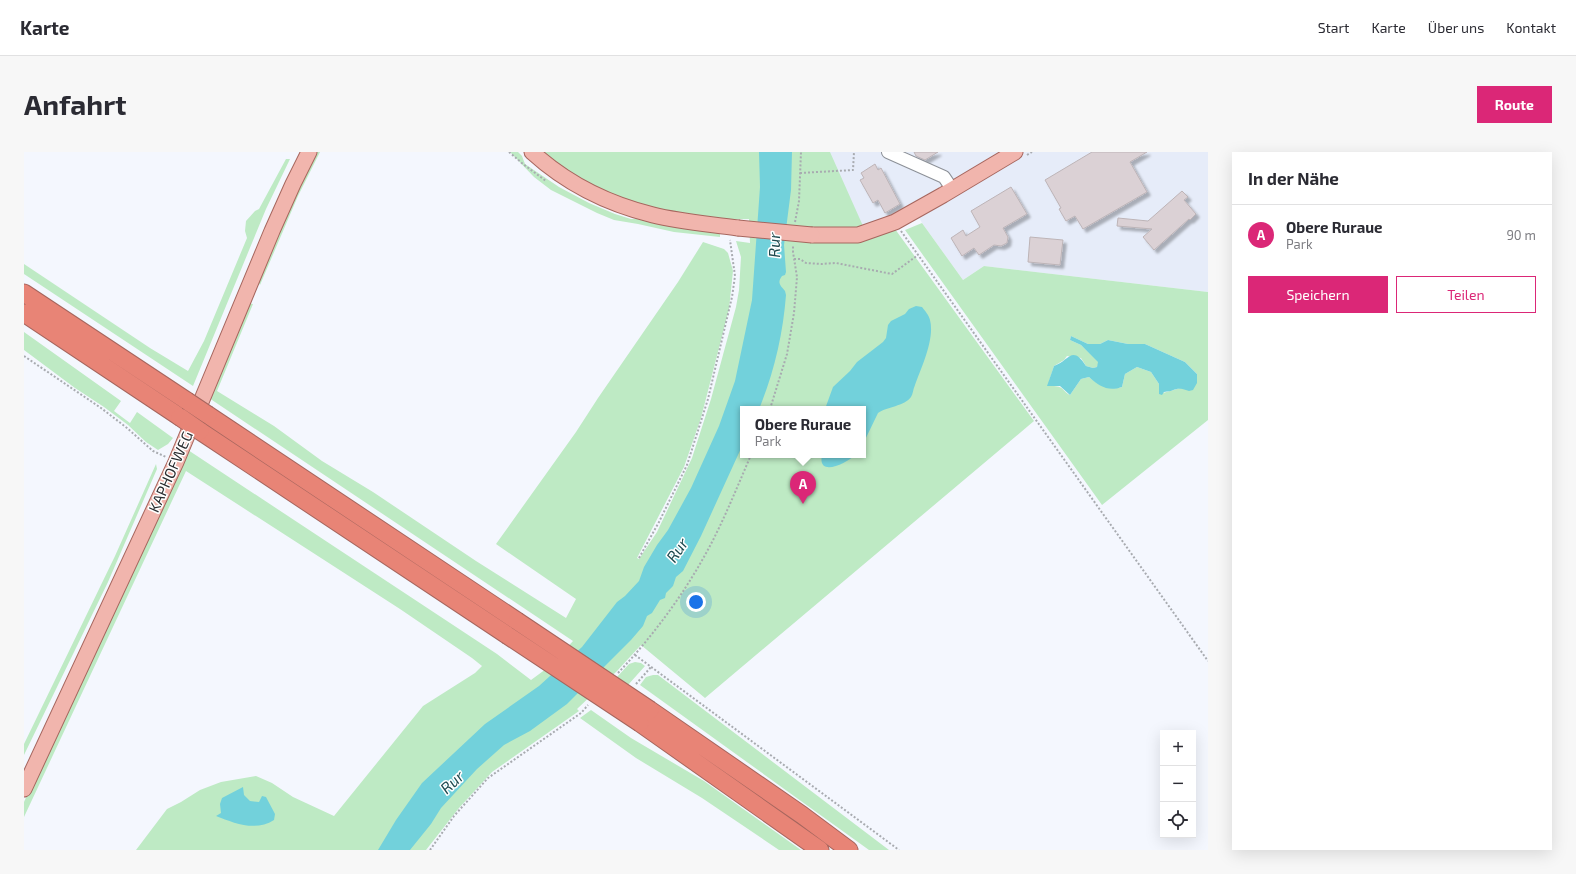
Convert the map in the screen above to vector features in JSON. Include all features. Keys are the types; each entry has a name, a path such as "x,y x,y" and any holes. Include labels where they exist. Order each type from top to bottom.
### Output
{"highway":[{"path":"24,293 208,415 512,628 640,723 820,850"},
{"path":"24,313 200,431 512,628 650,710 802,815 849,850"}],"main road":[{"name":"KAPHOFWEG","path":"24,789 176,462 272,231 293,184 310,152"},
{"path":"532,152 548,166 572,182 623,206 661,217 734,227 812,235 858,235 895,222 1015,152"}],"lane":[{"path":"888,152 944,177 952,189"}],"path":[{"path":"794,225 799,201 801,152"},
{"path":"800,173 853,170 854,152"},
{"path":"895,222 1208,661"},
{"path":"639,558 659,522 687,465 708,399 729,318 734,283 734,227"},
{"path":"771,406 787,354 794,313 796,277 793,252"},
{"path":"794,259 821,264 836,263 892,274 918,254"},
{"path":"24,356 101,408 153,451 176,462"},
{"path":"635,655 899,850"},
{"path":"634,686 652,668"}],"shaded area":[{"path":"804,152 1208,152 1208,292 984,266 963,280 922,223 913,206 872,225 835,226"}],"green space":[{"path":"315,152 320,152 298,196 260,285 257,280"},
{"path":"510,152 518,152 522,156 525,164 559,187 589,203 615,214 631,219 644,219 718,231 720,233 720,237 674,232 614,220 551,190 534,177"},
{"path":"540,152 830,152 863,226 895,229 1034,421 705,698 641,645 617,671 577,709 579,711 492,772 459,808 426,850 136,850 167,809 200,790 221,782 256,776 272,783 293,797 334,816 423,706 475,673 482,666 400,609 186,471 24,817 24,802 51,741 185,460 188,450 497,654 531,680 550,666 573,641 209,398 247,303 253,304 217,391 274,426 322,461 373,492 476,561 566,618 576,599 496,544 576,432 678,282 703,242 724,249 728,253 733,271 729,309 701,418 684,467 637,558 639,559 657,532 692,458 711,399 736,307 739,290 741,257 736,241 750,243 749,219 711,220 630,203 594,188"},
{"path":"286,159 290,159 266,209 193,386 24,274 24,264 150,348 188,371 204,341 247,238 245,231 246,221 255,211 259,209"},
{"path":"922,223 963,280 984,266 1208,292 1208,420 1102,505 905,230","holes":["1071,336 1088,344 1100,344 1108,340 1128,344 1145,344 1185,362 1197,374 1181,388 1159,394 1159,384 1151,372 1137,367 1125,374 1122,387 1114,388 1104,386 1089,377 1081,379 1070,395 1062,388 1054,386 1049,381 1054,366 1064,360 1067,356 1081,358 1086,366 1093,368 1097,367 1099,362 1081,345 1070,340"]},
{"path":"24,332 121,401 114,411 130,423 137,412 173,438 168,444 158,450 146,442 128,425 24,350"},
{"path":"156,464 157,469 108,582 24,755 24,744 115,556"},
{"path":"635,662 641,663 645,666 628,685 617,677 629,664"},
{"path":"658,675 889,850 869,850 640,685 646,677"},
{"path":"591,710 631,738 704,781 801,850 779,850 702,798 636,758 580,718"}],"water":[{"name":"Rur","path":"759,152 792,152 791,190 784,245 786,272 785,275 780,278 779,282 786,295 780,339 769,381 760,406 740,406 740,451 701,536 683,571 676,577 673,586 666,593 665,598 660,600 652,613 647,616 643,626 631,640 567,704 530,731 504,745 477,769 441,808 431,824 410,850 378,850 396,820 422,783 485,724 539,686 582,647 617,602 639,581 644,567 668,530 691,488 719,426 735,381 752,300 760,187"},
{"path":"916,306 922,307 927,313 931,328 931,336 927,353 912,396 900,404 878,413 866,438 866,406 826,406 833,387 857,362 883,342 886,338 888,325 891,321 905,314 909,309"},
{"path":"1071,336 1088,344 1100,344 1108,340 1128,344 1145,344 1185,362 1197,374 1197,383 1193,390 1189,391 1178,389 1164,392 1162,395 1159,394 1159,384 1151,372 1137,367 1125,374 1122,387 1112,389 1104,387 1089,377 1081,379 1070,395 1060,386 1047,386 1054,366 1074,355 1081,359 1086,366 1093,368 1097,367 1098,362 1081,345 1070,340"},
{"path":"822,458 851,458 834,467 824,466"},
{"path":"243,787 244,795 250,801 259,802 262,796 266,797 275,814 274,820 267,824 252,826 237,824 216,816 221,813 220,804 222,798"}],"building":[{"path":"914,152 938,152 925,160 916,156"},
{"path":"1092,152 1147,152 1130,162 1147,192 1083,229 1075,216 1066,221 1059,209 1061,208 1045,180"},
{"path":"875,164 878,170 881,168 900,204 885,213 878,200 873,203 860,180 864,178 861,173"},
{"path":"1011,187 1027,214 1003,228 1008,237 1007,243 1001,246 994,245 979,255 974,248 962,256 951,238 963,230 966,236 980,227 971,211"},
{"path":"1182,191 1188,197 1184,200 1196,214 1154,250 1143,237 1152,229 1117,226 1118,218 1148,221"},
{"path":"1030,237 1063,240 1060,265 1028,262"}],"place":[{"name":"Obere Ruraue","path":"803,504"}]}
